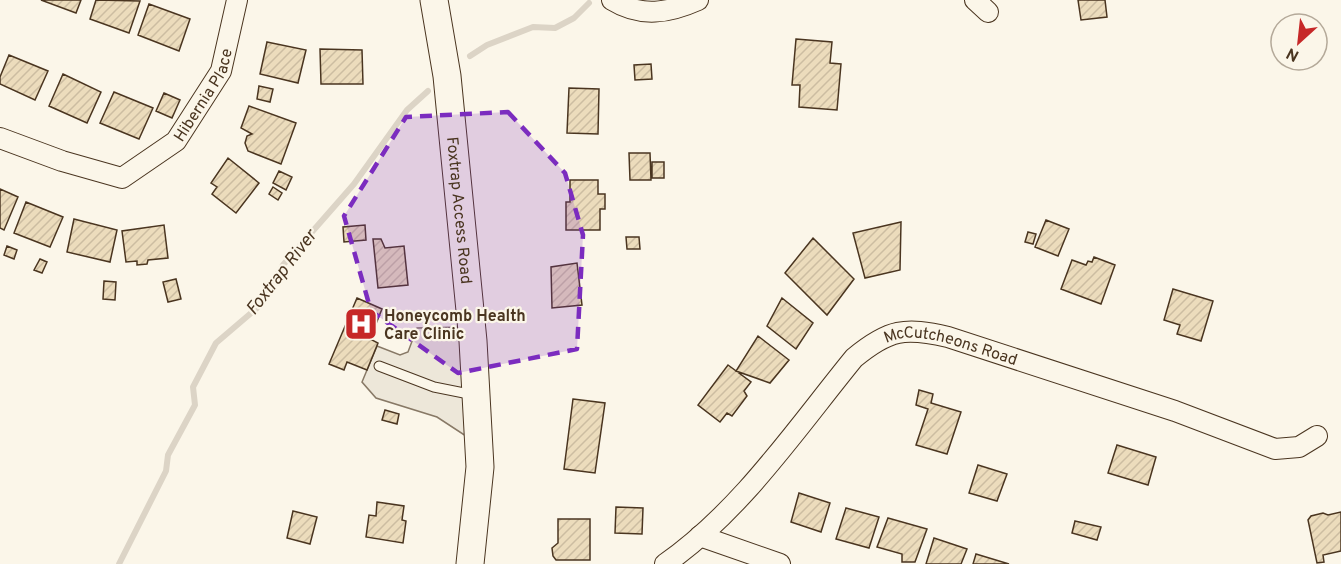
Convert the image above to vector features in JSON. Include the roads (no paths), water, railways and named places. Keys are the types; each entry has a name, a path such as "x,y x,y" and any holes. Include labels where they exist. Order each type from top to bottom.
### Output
{"main road":[{"name":"Foxtrap Access Road","path":"434,0 447,76 476,395 480,467 470,564"}],"street":[{"name":"Hibernia Place","path":"0,138 62,161 122,178 176,141 221,71 237,0"},
{"path":"612,0 646,13 673,11 698,0"},
{"name":"McCutcheons Road","path":"665,564 700,536 743,493 854,358 875,340 896,331 921,330 948,337 1175,411 1275,448 1299,447 1317,436"},
{"path":"700,536 780,564"}],"lane":[{"path":"379,366 434,387 476,395"}],"waterway":[{"name":"Foxtrap River","path":"470,56 487,45 533,27 555,28 574,18 589,3"},
{"name":"Foxtrap River","path":"119,564 166,471 168,455 195,405 193,387 216,343 257,308 283,265 354,184 407,110 428,91"}],"place":[{"name":"Honeycomb Health Care Clinic","path":"361,324"}]}
